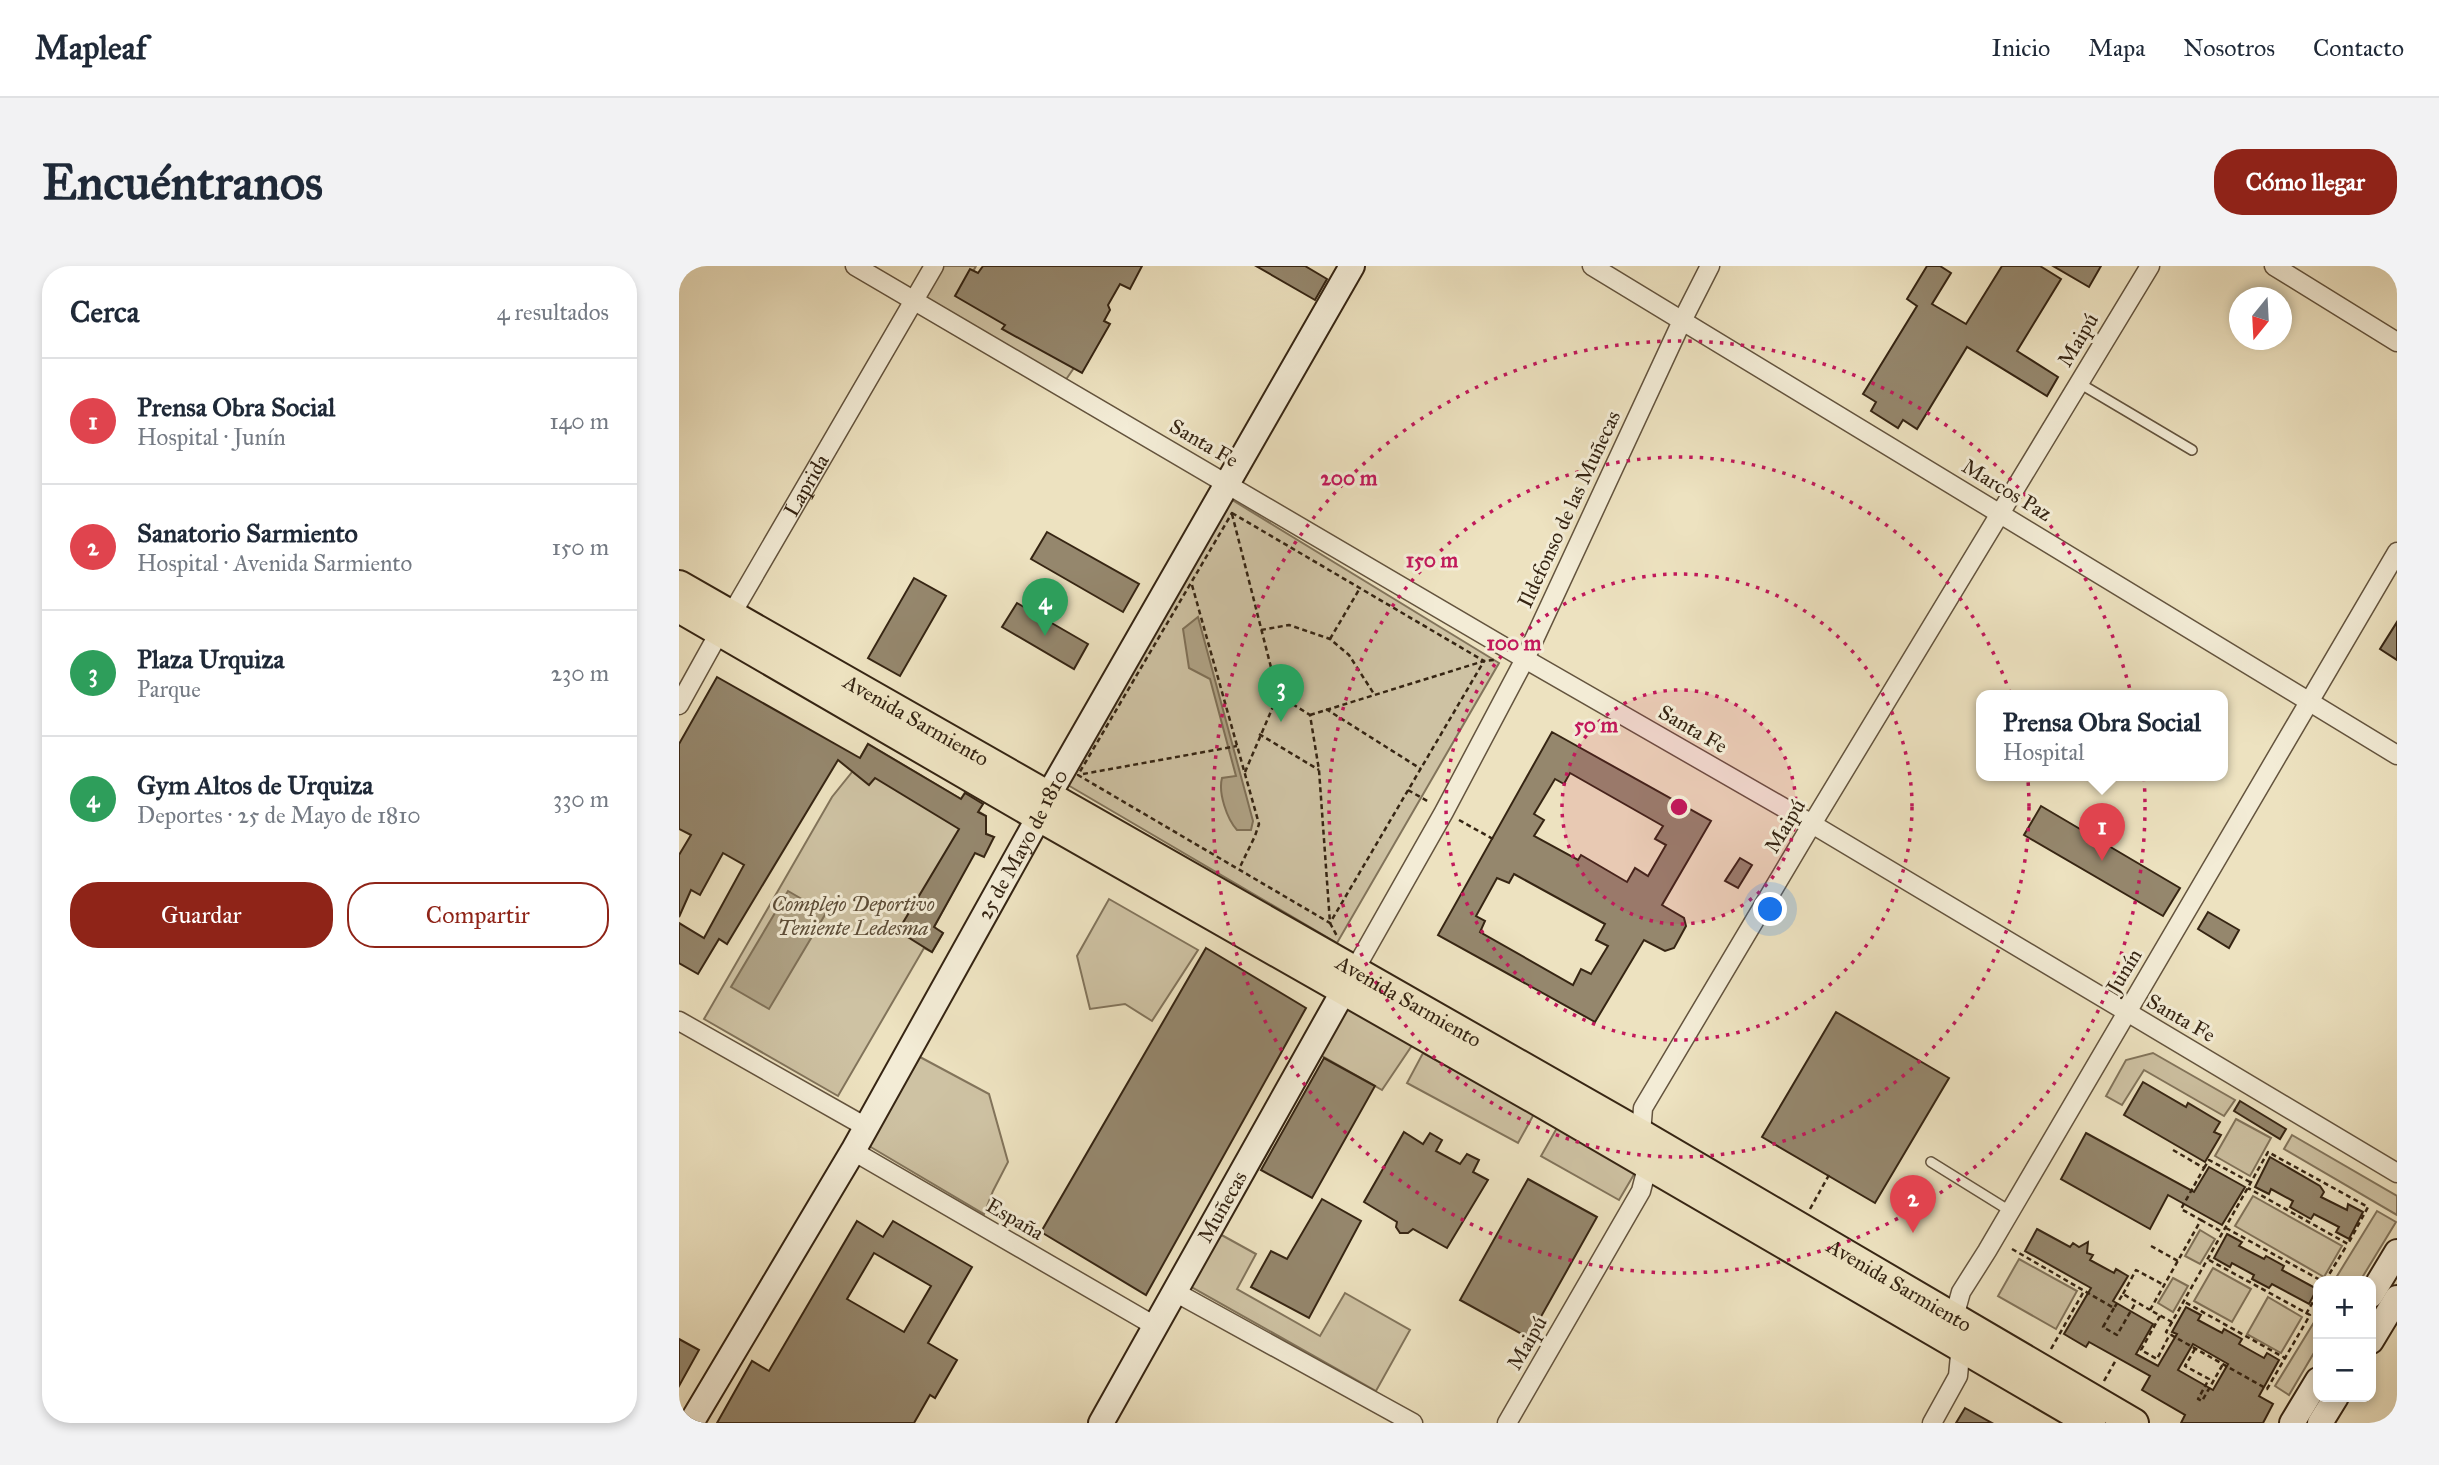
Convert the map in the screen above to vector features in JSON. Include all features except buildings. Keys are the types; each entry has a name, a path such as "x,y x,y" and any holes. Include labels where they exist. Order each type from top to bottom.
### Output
{"main road":[{"name":"Avenida Sarmiento","path":"679,585 726,623 1349,980 1641,1134 2134,1423"},
{"name":"Avenida Sarmiento","path":"679,608 726,623"},
{"name":"Avenida Sarmiento","path":"1349,980 1647,1164 2091,1423"}],"street":[{"name":"Santa Fe","path":"855,266 1812,824 2397,1173"},
{"name":"Laprida","path":"679,705 934,266"},
{"name":"25 de Mayo de 1810","path":"691,1423 853,1151 1044,806 1352,266"},
{"name":"Marcos Paz","path":"1592,266 2397,755"},
{"name":"Ildefonso de las Muñecas","path":"1349,980 1444,812 1525,659 1682,320 1710,266"},
{"name":"Maipú","path":"1507,1423 1641,1191 1647,1164 1641,1134 1643,1108 2150,266"},
{"path":"2274,266 2397,342"},
{"name":"Junín","path":"1954,1317 1961,1292 2397,552"},
{"name":"Muñecas","path":"1101,1423 1349,980"},
{"path":"679,1021 866,1127"},
{"name":"España","path":"853,1151 1155,1326"},
{"path":"2376,1287 2397,1252"},
{"path":"1175,1292 1413,1423"},
{"path":"2372,1339 2397,1298"},
{"path":"1932,1423 1958,1376 1961,1345 1954,1317"},
{"path":"2292,1423 2313,1388"},
{"path":"2320,1423 2333,1402"}],"lane":[{"path":"2079,383 2192,450"},
{"path":"1931,1162 2010,1211"}],"path":[{"path":"1227,483 1232,513 1278,695 1259,734 1245,772"},
{"path":"1078,775 1232,513"},
{"path":"1232,513 1484,661"},
{"path":"1191,582 1233,747 1245,772 1259,824 1239,869"},
{"path":"1330,639 1360,588"},
{"path":"1261,630 1289,625 1330,639 1349,655 1375,695"},
{"path":"1310,715 1484,661 1525,659"},
{"path":"1330,923 1484,661"},
{"path":"1278,695 1310,715 1319,770 1330,923 1349,980"},
{"path":"1326,709 1421,769"},
{"path":"1259,734 1319,770"},
{"path":"1078,775 1233,747"},
{"path":"1078,775 1330,923"},
{"path":"2172,1150 2204,1168"},
{"path":"2208,1259 2310,1315 2267,1389 2166,1332 2269,1152 2368,1207 2327,1276"},
{"path":"2223,1233 2181,1209 2209,1160 2251,1183"},
{"path":"1799,1228 1829,1175"},
{"path":"2248,1188 2348,1244"},
{"path":"2150,1310 2201,1220"},
{"path":"2226,1228 2315,1276"},
{"path":"2151,1246 2178,1261"},
{"path":"2012,1249 2114,1308"},
{"path":"2136,1302 2117,1335 2103,1327 2136,1270 2164,1285"},
{"path":"2046,1359 2084,1291"},
{"path":"2123,1294 2172,1322"},
{"path":"2183,1301 2285,1358"},
{"path":"2306,1314 2313,1302"},
{"path":"2160,1316 2141,1350 2157,1359 2170,1334"},
{"path":"2195,1348 2185,1366 2209,1380 2198,1399 2202,1401 2223,1364"},
{"path":"2099,1390 2116,1360"}],"green space":[{"path":"942,266 976,266 964,288 1080,359 1065,381 922,299"},
{"path":"1229,498 1499,663 1337,943 1061,781"},
{"name":"Complejo Deportivo Teniente Ledesma","path":"868,744 961,799 967,789 985,801 978,811 986,816 982,832 994,837 974,853 934,927 943,933 932,952 924,948 838,1096 704,1019 832,797 852,772"},
{"path":"1109,899 1198,950 1152,1021 1125,1004 1090,1009 1077,956"},
{"path":"1344,990 1417,1038 1382,1090 1317,1053"},
{"path":"1423,1053 1534,1114 1518,1143 1407,1083"},
{"path":"2153,1053 2235,1100 2224,1116 2144,1070 2122,1105 2106,1096 2126,1060"},
{"path":"920,1057 989,1094 1008,1162 984,1214 869,1146"},
{"path":"2236,1119 2271,1138 2250,1176 2215,1156"},
{"path":"1558,1126 1636,1171 1619,1200 1541,1156"},
{"path":"2292,1135 2397,1196 2397,1215 2284,1149"},
{"path":"2253,1196 2342,1246 2322,1276 2235,1226"},
{"path":"2377,1211 2396,1222 2363,1276 2337,1276"},
{"path":"2200,1230 2215,1239 2200,1264 2185,1256"},
{"path":"1218,1233 1256,1254 1237,1289 1320,1336 1345,1293 1410,1330 1376,1391 1188,1285"},
{"path":"2019,1259 2077,1291 2056,1329 1998,1296"},
{"path":"2213,1268 2251,1289 2232,1322 2194,1301"},
{"path":"2173,1278 2188,1286 2173,1312 2158,1303"},
{"path":"2268,1297 2302,1317 2281,1353 2247,1334"},
{"path":"2313,1324 2313,1354 2289,1395 2275,1386"}],"shaded area":[{"path":"1198,617 1253,821 1251,830 1237,830 1227,813 1221,791 1222,778 1236,776 1210,679 1189,668 1183,629"},
{"path":"788,891 826,913 769,1009 731,987"}],"place":[{"name":"Gym Altos de Urquiza","path":"1045,636"},
{"name":"Plaza Urquiza","path":"1281,722"},
{"name":"Prensa Obra Social","path":"2102,861"},
{"name":"Sanatorio Sarmiento","path":"1913,1233"}]}
